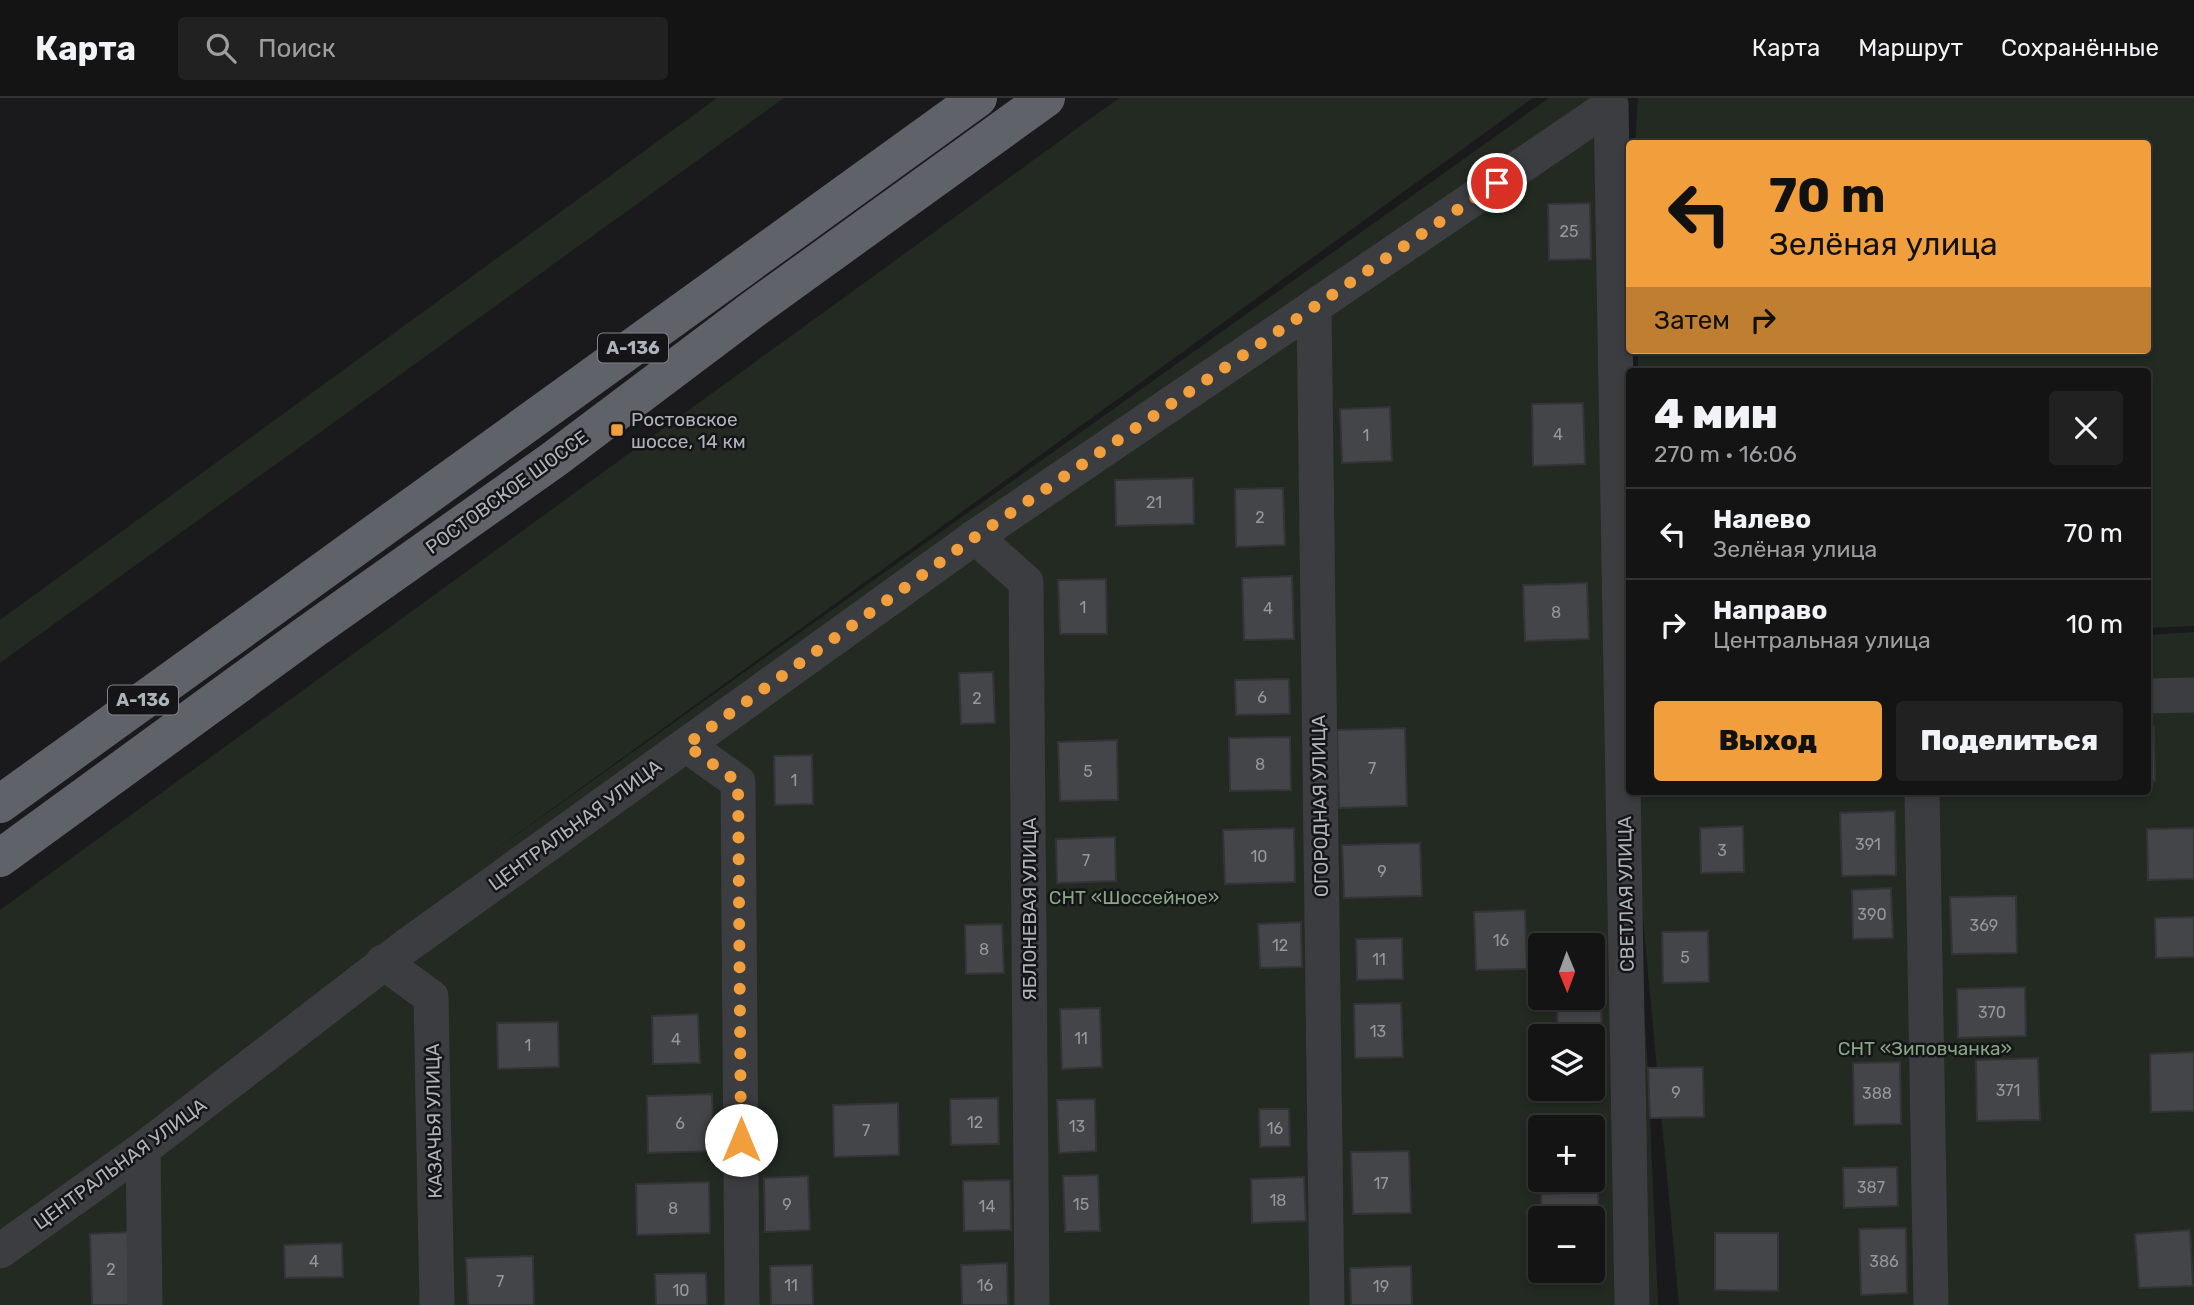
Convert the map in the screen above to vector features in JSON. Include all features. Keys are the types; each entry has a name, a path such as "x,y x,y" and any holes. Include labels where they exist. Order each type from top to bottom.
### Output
{"highway":[{"name":"А-136","path":"0,804 978,98"},
{"name":"РОСТОВСКОЕ ШОССЕ","path":"0,858 310,632 553,460 755,308 1046,98"}],"street":[{"name":"ЦЕНТРАЛЬНАЯ УЛИЦА","path":"0,1251 143,1149 383,962 975,537 1611,105"},
{"name":"СВЕТЛАЯ УЛИЦА","path":"1611,105 1632,1305"},
{"name":"ОГОРОДНАЯ УЛИЦА","path":"1314,307 1327,1305"},
{"name":"ЯБЛОНЕВАЯ УЛИЦА","path":"975,537 1026,582 1032,1305"},
{"path":"2151,696 2194,695"},
{"path":"686,745 738,782 742,1305"},
{"path":"1922,795 1931,1305"},
{"name":"КАЗАЧЬЯ УЛИЦА","path":"383,962 431,997 437,1305"},
{"path":"143,1149 145,1305"}],"green space":[{"path":"717,98 784,98 0,663 0,620"},
{"name":"СНТ «Шоссейное»","path":"1119,98 1533,98 487,856 1549,98 1611,98 1626,795 1629,795 1648,1068 1658,1305 0,1305 0,910"},
{"path":"1638,98 2194,98 2194,626 2151,628 2151,368 1638,368 1638,354 2151,354 2151,140 1635,140"},
{"name":"СНТ «Зиповчанка»","path":"2194,632 2194,1305 1679,1305 1631,795 2151,795 2151,635"}],"building":[{"path":"1590,203 1591,259 1549,260 1548,204"},
{"path":"1583,403 1585,464 1533,466 1532,404"},
{"path":"1390,407 1392,461 1342,463 1340,409"},
{"path":"1193,478 1194,524 1116,526 1115,480"},
{"path":"1283,488 1285,545 1236,547 1235,489"},
{"path":"1292,576 1294,639 1244,640 1242,578"},
{"path":"1106,579 1107,634 1060,634 1058,580"},
{"path":"1587,583 1589,639 1525,641 1523,585"},
{"path":"993,672 995,723 961,724 959,673"},
{"path":"1289,679 1290,714 1236,715 1235,680"},
{"path":"2151,726 2154,726 2155,781 2151,781"},
{"path":"1405,728 1407,806 1339,808 1337,730"},
{"path":"1290,737 1291,790 1230,791 1229,738"},
{"path":"1117,740 1118,800 1060,801 1058,742"},
{"path":"812,755 813,804 775,805 774,756"},
{"path":"1895,811 1896,875 1842,876 1840,813"},
{"path":"1743,826 1744,872 1701,873 1700,828"},
{"path":"1294,828 1295,882 1225,884 1223,830"},
{"path":"2194,828 2194,879 2148,880 2147,829"},
{"path":"1115,837 1116,881 1057,883 1056,839"},
{"path":"1420,843 1422,896 1344,898 1342,845"},
{"path":"1891,888 1893,938 1853,939 1852,890"},
{"path":"2016,896 2017,953 1952,954 1950,897"},
{"path":"1525,910 1527,969 1476,970 1474,912"},
{"path":"2194,917 2194,957 2156,958 2155,918"},
{"path":"1301,922 1302,967 1260,968 1258,924"},
{"path":"1002,924 1004,973 966,974 965,925"},
{"path":"1708,931 1709,982 1663,983 1662,932"},
{"path":"1402,938 1403,979 1357,980 1356,939"},
{"path":"2025,987 2026,1036 1958,1038 1957,989"},
{"path":"1401,1003 1403,1057 1355,1058 1354,1004"},
{"path":"1100,1008 1102,1067 1062,1069 1060,1009"},
{"path":"1557,1010 1601,1010 1602,1024 1558,1024"},
{"path":"698,1014 700,1063 653,1064 652,1016"},
{"path":"558,1022 559,1067 498,1069 497,1023"},
{"path":"2194,1052 2194,1111 2151,1112 2150,1054"},
{"path":"2038,1058 2040,1120 1977,1121 1976,1060"},
{"path":"1900,1062 1901,1124 1854,1125 1853,1063"},
{"path":"1703,1067 1704,1117 1650,1118 1648,1068"},
{"path":"712,1094 714,1151 648,1153 647,1096"},
{"path":"998,1098 999,1144 951,1145 950,1099"},
{"path":"1095,1099 1096,1151 1059,1153 1057,1100"},
{"path":"898,1103 899,1155 834,1157 833,1105"},
{"path":"1259,1109 1289,1109 1290,1146 1260,1147"},
{"path":"1409,1151 1411,1213 1353,1214 1351,1152"},
{"path":"1897,1167 1898,1206 1844,1208 1843,1168"},
{"path":"1098,1175 1100,1231 1065,1232 1063,1176"},
{"path":"808,1176 810,1230 765,1232 764,1178"},
{"path":"1304,1177 1306,1221 1252,1223 1251,1179"},
{"path":"1010,1180 1011,1230 964,1231 963,1181"},
{"path":"709,1182 710,1233 637,1235 636,1184"},
{"path":"1598,1192 1598,1206 1542,1206 1541,1194"},
{"path":"1906,1228 1907,1293 1861,1295 1859,1229"},
{"path":"2190,1230 2193,1286 2139,1288 2135,1234"},
{"path":"129,1232 131,1305 92,1305 90,1234"},
{"path":"1715,1233 1778,1233 1778,1291 1715,1290"},
{"path":"342,1243 343,1277 285,1278 284,1245"},
{"path":"533,1256 534,1305 468,1305 466,1258"},
{"path":"1007,1263 1008,1305 962,1305 961,1265"},
{"path":"812,1265 813,1305 771,1305 770,1266"},
{"path":"1411,1266 1412,1305 1351,1305 1350,1268"},
{"path":"706,1273 707,1305 656,1305 655,1274"}],"place":[{"name":"Ростовское шоссе, 14 км","path":"617,430"}],"route":[{"path":"741,1140 738,782 686,745 975,537 1497,183"}]}
